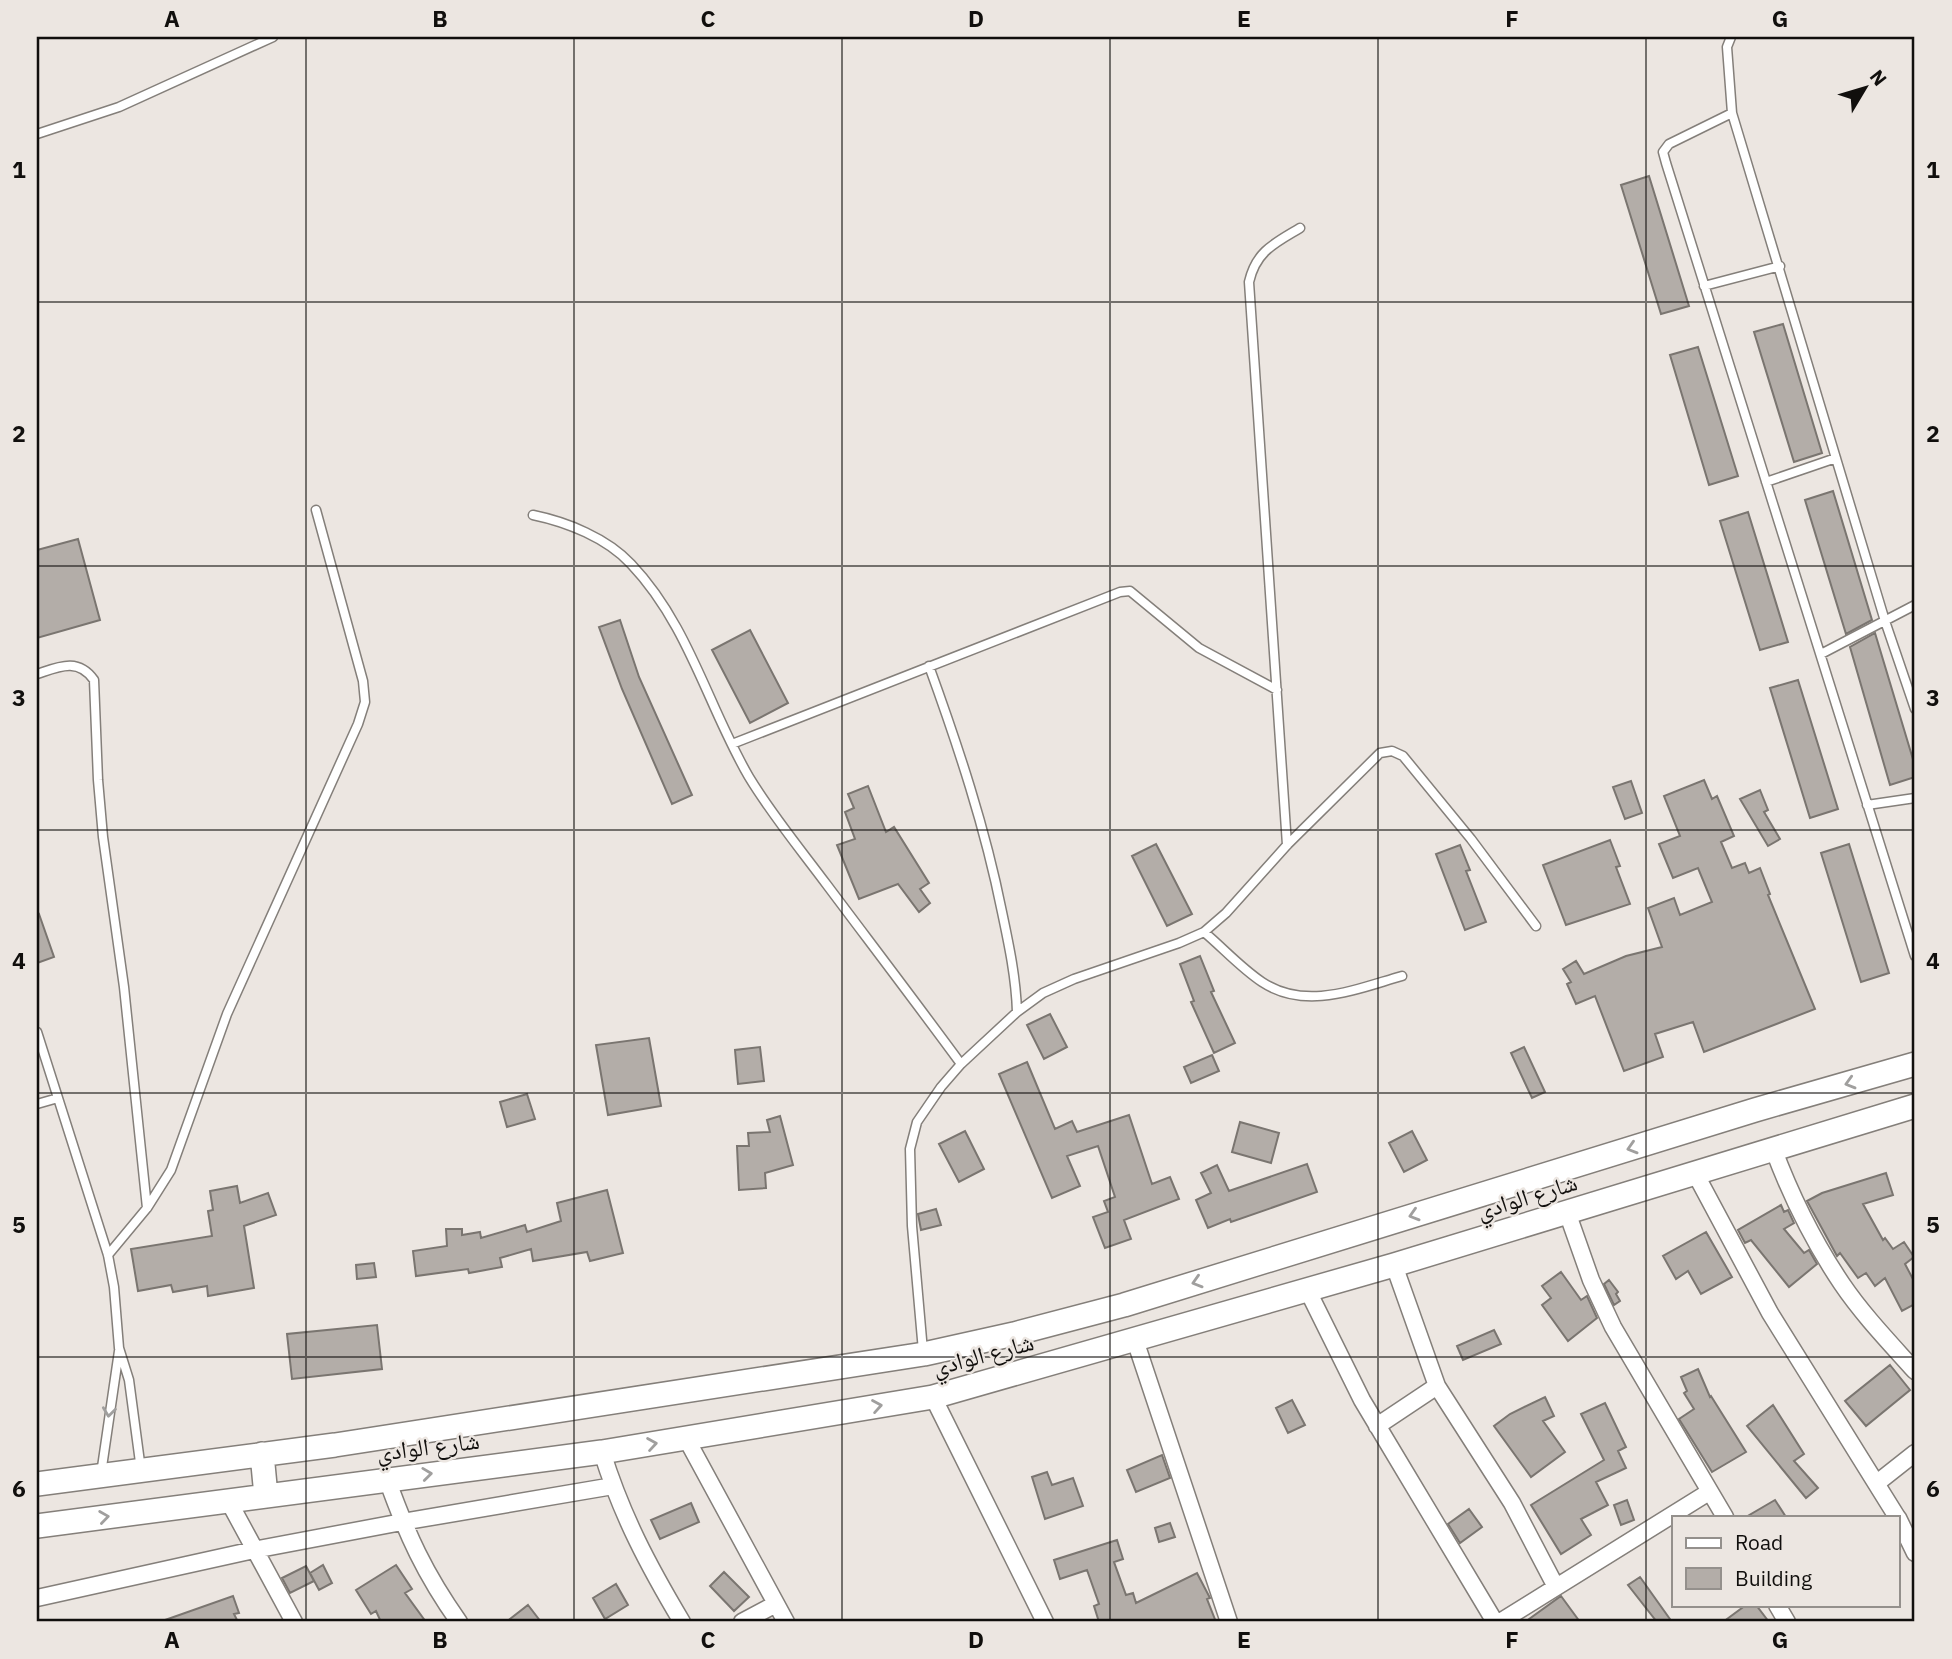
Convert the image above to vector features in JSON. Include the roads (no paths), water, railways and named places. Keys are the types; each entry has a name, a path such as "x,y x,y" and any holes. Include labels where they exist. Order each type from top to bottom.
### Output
{"main road":[{"name":"شارع الوادي","path":"37,1484 335,1445 924,1354 1124,1305 1755,1110 1915,1064"},
{"name":"شارع الوادي","path":"37,1526 602,1452 933,1396 1394,1265 1915,1106"},
{"path":"335,1445 343,1485"},
{"path":"262,1454 266,1496"}],"street":[{"path":"1773,1148 1807,1228 1842,1284 1915,1371"},
{"path":"1695,1173 1770,1313 1896,1516"},
{"path":"1567,1212 1591,1280 1613,1327 1724,1516"},
{"path":"1394,1265 1437,1386 1512,1503 1556,1587"},
{"path":"1307,1289 1353,1384 1497,1622 1709,1492"},
{"path":"1135,1340 1229,1622"},
{"path":"1377,1426 1437,1386"},
{"path":"933,1396 1045,1622"},
{"path":"686,1438 786,1622"},
{"path":"602,1452 612,1486 645,1560 682,1622"},
{"path":"1877,1483 1915,1453"},
{"path":"387,1479 402,1522 431,1583 459,1622"},
{"path":"37,1598 254,1550 612,1486"},
{"path":"228,1500 294,1622"},
{"path":"1899,1522 1915,1553"},
{"path":"742,1622 776,1604"},
{"path":"1778,1606 1787,1622"}],"lane":[{"path":"37,134 119,107 273,37"},
{"path":"1731,37 1727,47 1732,113 1885,621 1915,709"},
{"path":"1732,113 1669,144 1663,152 1915,956"},
{"path":"1287,845 1249,282 1253,266 1259,257 1270,246 1300,228"},
{"path":"1704,286 1780,266"},
{"path":"1766,481 1836,457"},
{"path":"108,1255 148,1209 176,1158 227,1014 358,724 365,702 363,681 316,510"},
{"path":"533,515 553,519 583,532 614,548 632,564 682,635 732,744 768,807 961,1064"},
{"path":"732,744 1107,597 1130,591 1199,648 1276,690"},
{"path":"1821,654 1915,605"},
{"path":"37,674 65,665 74,665 89,673 94,680 103,836 124,987 148,1209"},
{"path":"929,666 969,782 989,852 1016,978 1017,1012"},
{"path":"924,1354 912,1226 910,1149 917,1122 941,1087 961,1064 1017,1012 1042,993 1205,932 1226,913 1287,845 1380,753 1392,751 1404,756 1536,926"},
{"path":"1867,805 1915,798"},
{"path":"1205,932 1262,982 1283,993 1304,998 1333,995 1402,976"},
{"path":"37,1032 108,1255 114,1287 119,1348 129,1380 141,1470"},
{"path":"37,1104 58,1098"},
{"path":"101,1475 119,1348"}]}
